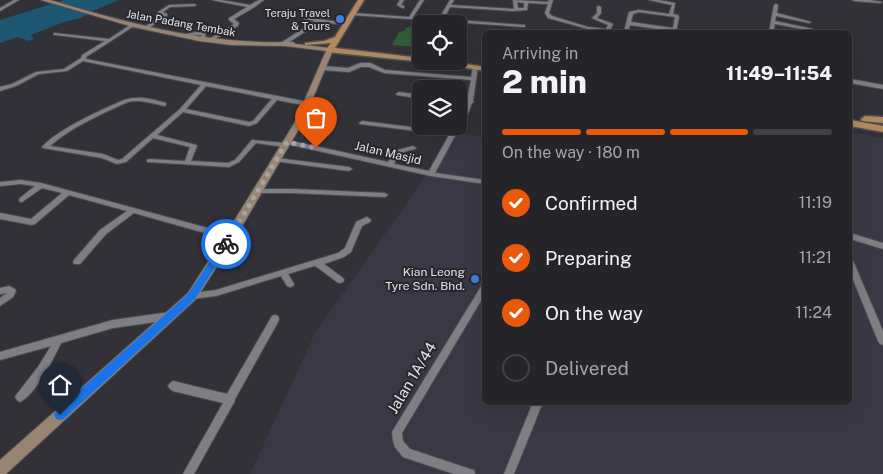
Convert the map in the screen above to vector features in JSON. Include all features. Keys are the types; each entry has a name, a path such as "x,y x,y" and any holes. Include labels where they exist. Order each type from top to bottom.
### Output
{"main road":[{"name":"Jalan Padang Tembak","path":"44,0 132,26 236,44 307,46 328,56"},
{"path":"0,470 192,296 286,144 308,104 328,56 361,0"},
{"path":"307,46 325,43 338,38"},
{"path":"307,46 328,56 412,60"},
{"path":"328,56 412,56"},
{"path":"467,63 482,66"},
{"path":"467,66 482,67"},
{"path":"852,121 883,121"},
{"path":"852,121 883,128"}],"street":[{"path":"0,10 17,0"},
{"path":"214,0 252,7"},
{"path":"207,40 225,30 233,28 237,23 231,19 262,0"},
{"path":"402,0 399,5 403,7"},
{"path":"352,14 411,17 422,0"},
{"path":"444,15 452,0"},
{"path":"644,11 650,0 674,4 671,15"},
{"path":"854,0 880,3"},
{"path":"495,9 496,1"},
{"path":"514,10 516,9 515,1 550,2 547,13 553,18 598,30"},
{"path":"449,6 526,10 526,2"},
{"path":"145,28 165,15 160,12 166,7 194,4"},
{"path":"771,30 776,5"},
{"path":"599,7 599,12 595,19 611,24 609,30"},
{"path":"626,30 631,13 644,11 677,17 674,30"},
{"path":"774,14 809,22"},
{"path":"306,18 346,24"},
{"path":"284,45 319,21"},
{"path":"467,22 523,26"},
{"path":"772,22 810,30"},
{"path":"628,23 668,30"},
{"path":"0,89 14,85 38,73 65,70 132,26"},
{"path":"56,34 109,40"},
{"path":"328,56 349,70 360,65 370,65 384,71 472,80"},
{"path":"83,59 275,100 308,104"},
{"path":"467,110 471,102 472,80 476,67"},
{"path":"852,81 883,87"},
{"path":"164,104 137,98 127,101 45,145 47,148 103,156 117,162 124,160 182,110 204,85"},
{"path":"399,94 412,96"},
{"path":"182,110 247,124 257,120 275,100"},
{"path":"467,102 471,102"},
{"path":"362,123 412,129"},
{"path":"431,174 451,135"},
{"path":"149,161 187,163 194,146 151,136"},
{"name":"Jalan Masjid","path":"187,163 234,164 254,141 286,144 431,174 482,182"},
{"path":"390,165 396,152 402,149 413,148"},
{"path":"276,160 349,169"},
{"path":"0,184 21,182 42,185 230,237"},
{"path":"22,200 42,185"},
{"path":"258,191 385,195"},
{"path":"0,216 28,222 34,221 67,193"},
{"path":"77,262 103,232 132,211"},
{"path":"0,220 8,218"},
{"path":"192,296 214,294 345,253 359,224 367,220"},
{"path":"852,237 883,246"},
{"path":"318,263 340,280"},
{"path":"852,268 883,341"},
{"path":"283,272 290,284"},
{"path":"0,290 9,289 12,291 0,303"},
{"name":"Jalan 1A/44","path":"470,474 407,452 400,447 397,441 397,432 482,292"},
{"path":"0,356 112,324 170,316"},
{"path":"188,474 275,319"},
{"path":"20,397 35,380 50,357 58,338"},
{"path":"172,386 231,400"},
{"path":"509,474 537,405"}],"shaded area":[{"path":"852,132 883,138 883,474 250,474 315,333 455,135 467,134 482,137 482,405 852,405"}],"green space":[{"path":"407,27 412,27 412,47 392,45 399,32 404,31"}],"water":[{"path":"64,0 119,0 81,18 64,22 31,35 34,39 29,41 18,37 0,43 0,20"}],"way so far":[{"path":"226,244 287,142 316,148"}],"place":[{"name":"Teraju Travel & Tours","path":"340,19"},
{"name":"Kian Leong Tyre Sdn. Bhd.","path":"475,279"}],"route":[{"path":"60,415 192,296 226,244"}]}
